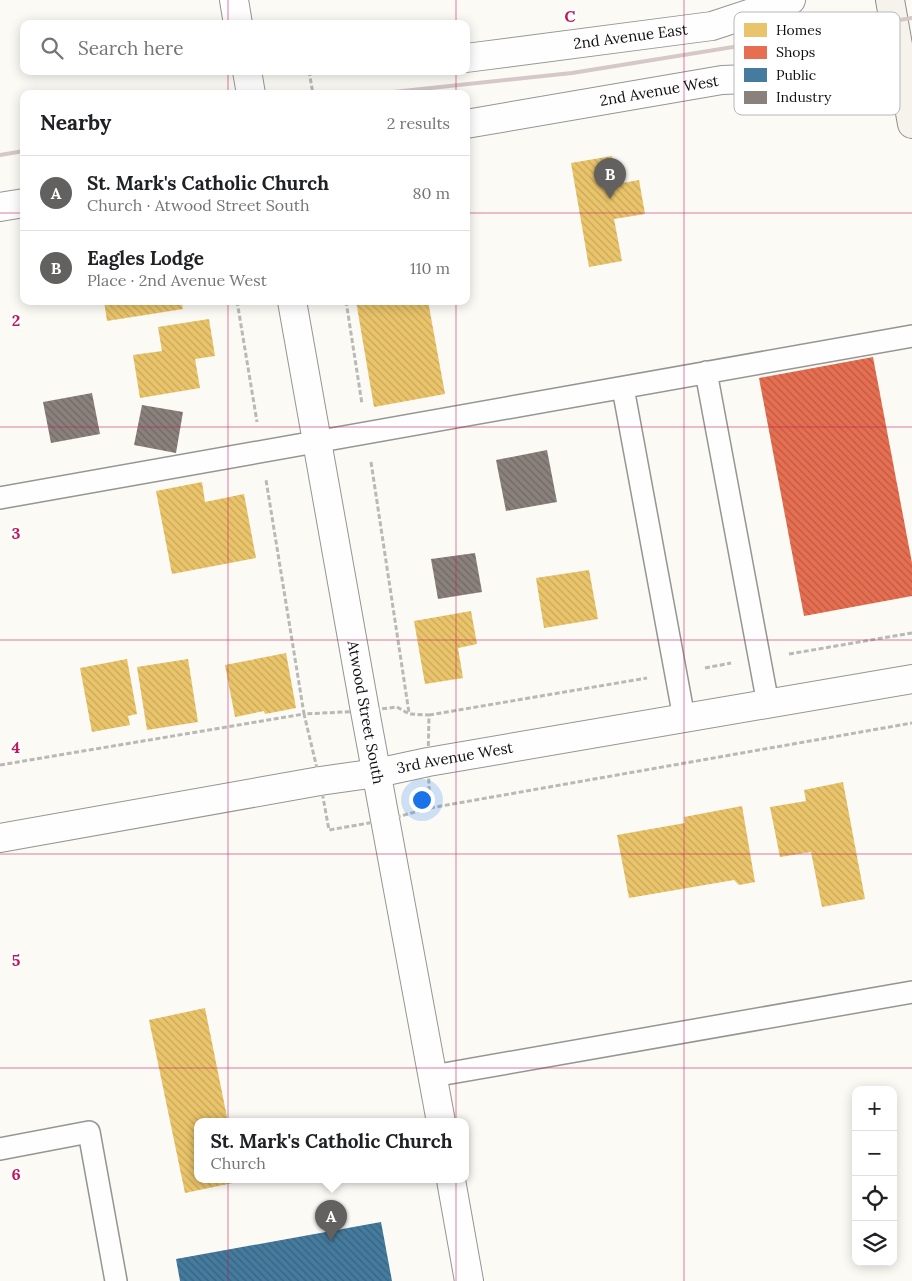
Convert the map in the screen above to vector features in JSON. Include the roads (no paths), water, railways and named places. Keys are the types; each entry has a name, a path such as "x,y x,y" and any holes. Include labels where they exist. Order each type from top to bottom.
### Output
{"street":[{"path":"234,0 237,20"},
{"name":"2nd Avenue East","path":"749,12 775,2"},
{"name":"2nd Avenue East","path":"470,57 712,26 734,18"},
{"path":"900,39 906,62 912,124"},
{"path":"248,75 250,90"},
{"name":"2nd Avenue West","path":"470,123 722,80 734,80"},
{"path":"0,207 20,204"},
{"name":"Atwood Street South","path":"293,305 364,711 440,1118"},
{"name":"3rd Avenue West","path":"0,838 320,781 377,773 438,760 912,679"},
{"path":"452,1183 469,1281"}],"lane":[{"path":"0,498 912,336"},
{"path":"706,372 768,704"},
{"path":"622,388 684,718"},
{"path":"433,1076 912,992"},
{"path":"0,1149 89,1132 116,1281"}],"railway":[{"path":"900,20 912,18"},
{"path":"413,90 572,73 734,47"},
{"path":"0,155 20,152"}],"place":[{"name":"Eagles Lodge","path":"610,199"},
{"name":"St. Mark's Catholic Church","path":"331,1241"}]}
